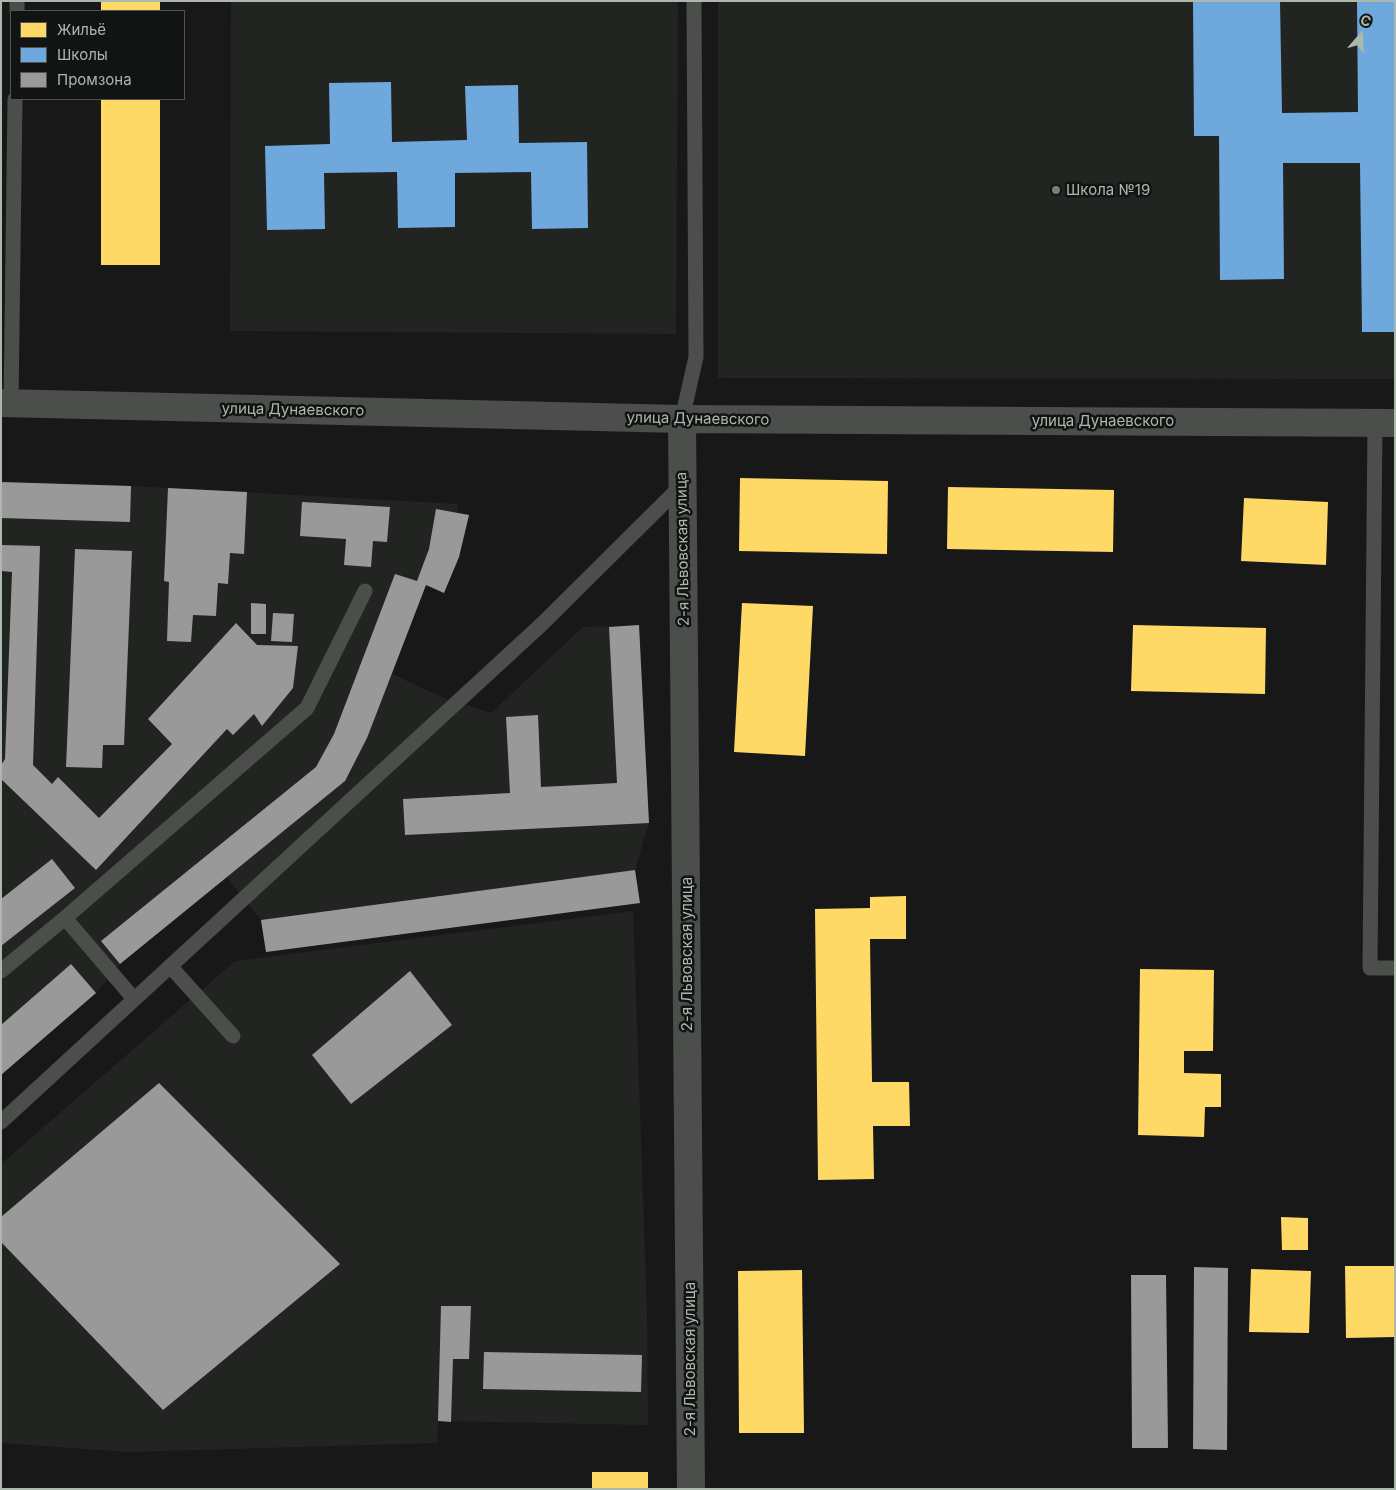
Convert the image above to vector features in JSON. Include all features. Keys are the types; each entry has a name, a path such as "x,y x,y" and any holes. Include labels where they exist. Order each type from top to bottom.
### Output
{"street":[{"name":"улица Дунаевского","path":"6,403 682,419 1385,423"},
{"name":"2-я Львовская улица","path":"682,419 691,1489"}],"lane":[{"path":"682,419 696,357 694,1"},
{"path":"6,403 15,100"},
{"path":"1385,423 1370,968 1395,968"},
{"path":"1,1122 542,624 683,484"},
{"path":"1,971 307,708 365,591"},
{"path":"64,918 134,999"},
{"path":"170,966 233,1036"}],"shaded area":[{"path":"231,1 678,1 676,334 230,331"},
{"name":"Школа №19","path":"718,1 1395,1 1395,379 718,378"},
{"path":"1,482 131,486 458,504 457,513 469,515 459,557 444,593 426,585 392,674 444,698 491,713 583,627 639,625 649,823 635,870 640,903 266,952 261,920 227,877 120,964 96,993 1,1075"},
{"path":"633,911 647,1312 648,1425 438,1421 437,1443 128,1452 1,1443 1,1164 235,961"}],"building: Жильё":[{"path":"101,1 160,1 160,10 101,10"},
{"path":"101,100 160,100 160,265 101,265"},
{"path":"740,478 888,481 887,554 739,551"},
{"path":"948,487 1114,490 1113,552 947,549"},
{"path":"1244,498 1328,502 1326,565 1241,561"},
{"path":"742,603 813,606 805,756 734,752"},
{"path":"1133,625 1266,628 1265,694 1131,691"},
{"path":"906,896 906,939 870,939 872,1082 909,1082 910,1126 873,1126 874,1179 818,1180 815,909 870,908 870,897"},
{"path":"1140,969 1214,970 1213,1051 1184,1051 1184,1073 1221,1074 1221,1107 1205,1107 1204,1137 1138,1135"},
{"path":"1281,1217 1308,1218 1308,1250 1282,1250"},
{"path":"1345,1266 1395,1266 1395,1337 1346,1338"},
{"path":"1251,1269 1311,1271 1309,1333 1249,1332"},
{"path":"802,1270 804,1433 739,1433 738,1271"},
{"path":"592,1472 648,1472 648,1489 592,1489"}],"building: Школы":[{"path":"1193,1 1280,1 1282,113 1358,112 1357,1 1395,1 1395,332 1362,332 1360,163 1283,163 1284,279 1220,280 1219,136 1194,136"},
{"path":"391,82 392,142 467,140 465,86 518,85 519,143 587,142 588,228 532,229 531,172 455,173 455,227 398,228 397,172 324,173 325,229 267,230 265,146 330,144 329,83"}],"building: Промзона":[{"path":"1,482 131,486 130,522 1,518"},
{"path":"168,488 247,492 244,554 230,553 228,584 218,583 216,616 193,615 191,642 167,641 169,582 164,581"},
{"path":"302,502 390,507 387,542 373,541 371,567 344,565 346,539 300,536"},
{"path":"436,509 469,515 459,557 444,593 426,585 367,738 345,781 120,964 101,941 316,767 334,734 395,574 417,581 429,549"},
{"path":"1,545 40,546 33,765 52,784 58,777 99,818 172,744 148,719 236,623 257,645 298,646 293,688 262,726 254,714 233,735 227,729 96,870 1,779 1,765 5,759 12,572 1,571"},
{"path":"75,549 132,551 124,745 103,745 102,768 66,767"},
{"path":"251,603 266,604 266,634 251,634"},
{"path":"273,613 294,614 292,642 271,641"},
{"path":"639,625 649,823 405,835 403,799 510,793 506,717 538,715 541,787 617,783 609,627"},
{"path":"52,859 75,888 1,946 1,899"},
{"path":"635,870 640,903 266,952 261,920"},
{"path":"71,964 96,993 1,1075 1,1025"},
{"path":"410,971 452,1025 351,1104 312,1055"},
{"path":"159,1083 340,1264 163,1410 1,1242 1,1217"},
{"path":"1194,1267 1228,1268 1227,1450 1193,1449"},
{"path":"1131,1275 1166,1275 1168,1448 1132,1448"},
{"path":"441,1306 471,1306 469,1359 453,1359 451,1422 438,1421"},
{"path":"484,1352 642,1355 641,1392 483,1389"}],"place":[{"name":"Школа №19","path":"1056,190"}]}
